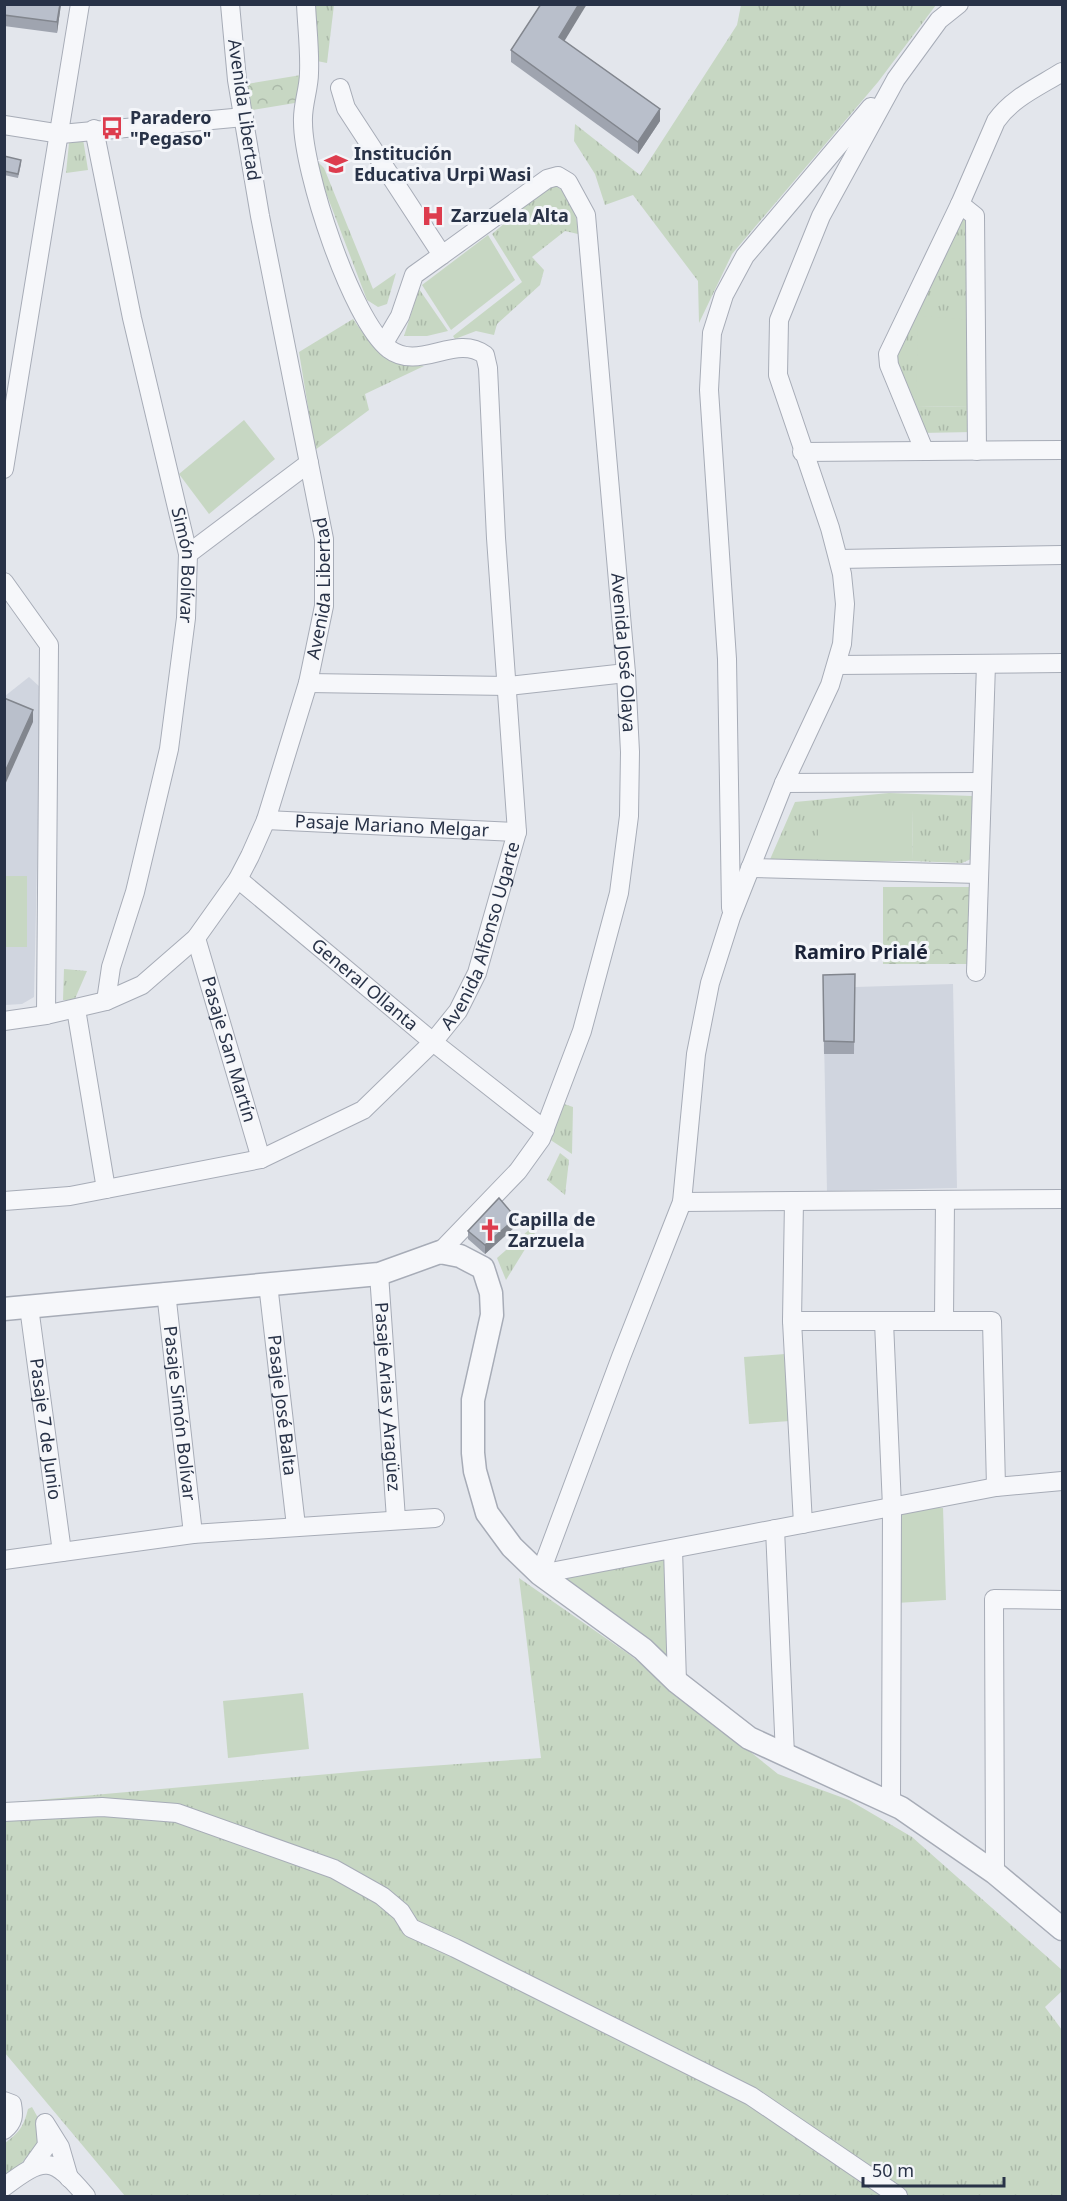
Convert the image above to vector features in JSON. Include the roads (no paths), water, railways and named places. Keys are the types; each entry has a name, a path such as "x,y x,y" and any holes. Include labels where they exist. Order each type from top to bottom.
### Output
{"street":[{"path":"4,470 81,4"},
{"name":"Avenida Libertad","path":"4,1021 46,1015 106,1001 142,985 196,938 238,879 266,820 308,683 324,606 324,539 262,227 237,80 230,4"},
{"path":"306,4 309,73 302,121 311,182 356,302 384,343 400,316 414,275 442,255 346,108 340,88"},
{"path":"731,917 727,659 709,390 712,333 724,295 745,256 896,79 939,20 959,4"},
{"path":"924,450 888,365 888,354 1002,112 1012,102 1062,72"},
{"path":"540,1574 682,1202 696,1054 710,983 731,917 784,783 830,685 837,665 845,604 839,559 778,375 779,320 820,216 896,79"},
{"path":"4,125 61,134 94,129 244,117"},
{"name":"Simón Bolívar","path":"94,129 135,329 188,554 186,618 169,749 135,892 111,968 106,1001"},
{"name":"Avenida José Olaya","path":"440,1252 518,1172 530,1158 545,1130 582,1031 619,893 629,816 630,752 626,673 586,215 568,182 558,176 547,179 442,255"},
{"path":"960,204 975,216 977,451"},
{"name":"Avenida Alfonso Ugarte","path":"4,1201 106,1189 261,1158 363,1110 433,1042 458,1011 477,973 517,832 485,355 468,347 426,356 405,356 390,350 384,343"},
{"path":"802,452 1062,450"},
{"path":"188,554 309,463"},
{"path":"839,559 1062,555"},
{"path":"6,591 49,645 46,1015"},
{"path":"837,665 1062,663"},
{"path":"976,972 986,664"},
{"path":"308,683 508,686 626,673"},
{"path":"784,783 982,782"},
{"name":"Pasaje Mariano Melgar","path":"266,820 517,832"},
{"path":"750,868 978,874"},
{"name":"General Ollanta","path":"238,879 433,1042 520,1113 545,1130"},
{"name":"Pasaje San Martín","path":"196,938 261,1158"},
{"path":"76,1009 106,1189"},
{"path":"682,1202 1062,1199"},
{"path":"944,1319 945,1200"},
{"path":"794,1201 792,1321 804,1524"},
{"path":"4,1309 166,1292 379,1274 440,1252 460,1256 483,1268 491,1293 492,1315 473,1401 475,1471 487,1513 497,1529 540,1574 643,1649 677,1682 749,1738 891,1803 994,1874 1062,1929"},
{"name":"Pasaje Arias y Aragüez","path":"379,1274 396,1519"},
{"name":"Pasaje José Balta","path":"268,1284 296,1526"},
{"name":"Pasaje Simón Bolívar","path":"166,1292 193,1534"},
{"name":"Pasaje 7 de Junio","path":"29,1307 62,1552"},
{"path":"792,1321 884,1322 944,1319 992,1321 996,1487"},
{"path":"884,1322 892,1507 891,1803"},
{"path":"540,1574 996,1487 1062,1481"},
{"path":"4,1560 193,1534 435,1518"},
{"path":"775,1529 786,1755"},
{"path":"673,1549 677,1682"},
{"path":"994,1874 994,1599 1062,1600"},
{"path":"4,1812 102,1807 177,1814 334,1869 381,1896 401,1912 411,1928 423,1936 455,1948 751,2096 898,2196"},
{"path":"4,2101 12,2104 14,2114 11,2124 4,2130"},
{"path":"4,2187 32,2166 47,2145 45,2123 60,2147 69,2178"},
{"path":"32,2166 55,2166 86,2196"}],"place":[{"name":"Paradero \"Pegaso\"","path":"112,128"},
{"name":"Institución Educativa Urpi Wasi","path":"336,164"},
{"name":"Zarzuela Alta","path":"433,216"},
{"name":"Capilla de Zarzuela","path":"490,1230"}],"district":[{"name":"Ramiro Prialé","path":"861,952"}]}
